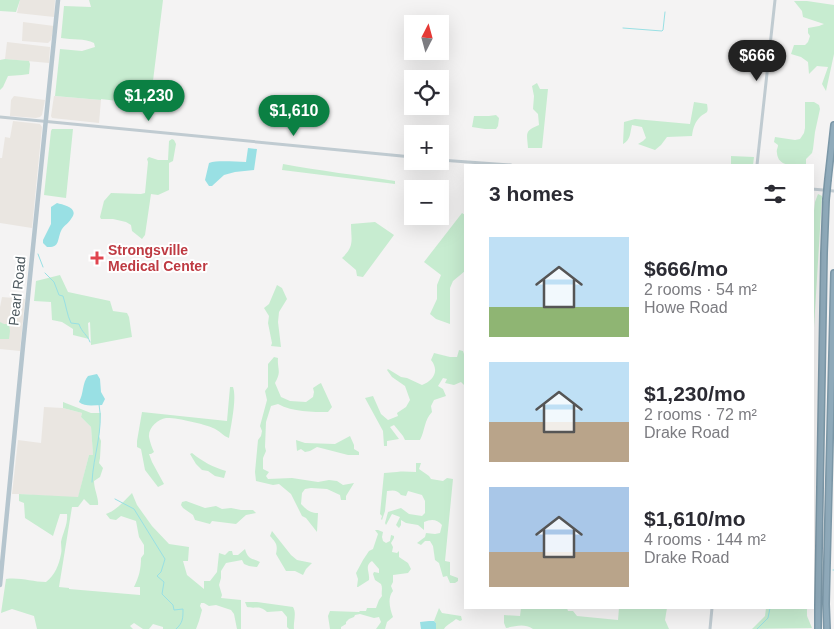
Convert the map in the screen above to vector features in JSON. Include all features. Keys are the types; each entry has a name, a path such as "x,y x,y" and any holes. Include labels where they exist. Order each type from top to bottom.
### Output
{"highway":[{"path":"818,629 823,272 826,200 834,125"},
{"path":"827,629 834,273"}],"main road":[{"name":"Pearl Road","path":"0,585 58,0"}],"street":[{"path":"757,164 775,0"},
{"path":"0,117 404,156"},
{"path":"449,161 497,164"},
{"path":"814,189 834,191"},
{"path":"710,629 712,609"}],"shaded area":[{"path":"20,0 55,0 54,17 17,13"},
{"path":"23,22 54,26 51,40 48,43 22,41"},
{"path":"7,42 50,47 49,63 5,59"},
{"path":"14,96 45,100 42,115 36,118 10,116 11,100"},
{"path":"54,96 101,100 99,123 52,118"},
{"path":"13,121 40,124 42,127 32,228 0,223 0,158 2,158 5,137 10,138"},
{"path":"2,297 25,299 20,351 0,349 0,307"},
{"path":"44,407 63,408 82,413 81,417 91,427 93,455 89,455 78,498 12,494 18,440 41,443"}],"green space":[{"path":"0,0 20,0 16,12 0,11"},
{"path":"89,0 163,0 150,105 55,96 60,49 82,51 95,47 94,43 87,40 61,38 64,6 91,7"},
{"path":"794,1 834,5 834,54 826,91 822,84 828,67 817,66 809,74 808,62 801,57 791,54 794,45 805,45 808,42 810,36 808,28 824,24 803,17 802,11"},
{"path":"0,60 29,61 29,74 8,76 0,90"},
{"path":"537,83 540,89 548,89 542,148 528,148 528,133 539,125 538,114 533,109 534,96 532,86"},
{"path":"694,102 707,104 708,110 697,121 692,136 667,137 655,150 638,144 646,138 642,127 632,125 629,138 623,144 624,122 635,119 690,124"},
{"path":"805,102 814,102 819,105 820,109 812,153 806,159 806,164 784,163 778,158 778,145 774,142 775,137 800,139 805,128"},
{"path":"496,115 499,118 496,129 472,127 474,116"},
{"path":"52,129 73,129 66,198 44,195"},
{"path":"172,139 176,144 173,161 169,163 169,190 158,195 151,194 145,235 142,239 132,231 131,225 126,222 101,219 104,201 111,193 145,193 147,159 149,157 158,160 168,160 169,141"},
{"path":"731,156 754,157 753,164 731,164"},
{"path":"283,164 395,181 395,184 282,170"},
{"path":"818,194 822,196 814,328 814,211"},
{"path":"462,213 464,214 464,272 453,281 450,288 450,324 436,319 430,314 437,299 437,285 441,275 424,262"},
{"path":"375,222 394,235 363,277 357,276 356,270 342,258 351,246 351,224"},
{"path":"60,275 68,292 110,301 113,311 127,313 132,337 91,345 90,322 88,323 89,339 73,335 73,329 62,322 52,320 51,302 34,301 36,281"},
{"path":"277,285 282,288 287,299 279,312 278,322 281,347 271,346 269,316 264,308 269,304"},
{"path":"0,322 9,324 9,339 0,339"},
{"path":"459,350 463,351 464,385 461,382 454,385 445,383 447,379 443,378 438,386 443,389 446,396 434,400 431,406 432,412 427,418 420,440 405,440 394,425 390,427 399,439 387,441 387,446 384,446 383,431 365,398 373,396 381,414 388,420 398,416 397,413 406,407 410,400 405,386 392,377 387,370 422,385 434,375 435,368 431,360 434,353 457,357"},
{"path":"274,357 278,358 279,373 275,383 281,397 290,401 306,402 313,397 313,388 321,383 332,407 328,412 309,412 278,404 271,406 266,422 266,451 263,458 263,469 269,472 266,476 268,479 292,478 318,482 329,480 337,481 343,485 354,483 346,496 346,500 341,500 340,495 327,489 305,489 302,493 301,504 309,511 318,513 317,532 306,518 302,516 291,494 279,484 273,485 256,481 258,440 261,436 260,426 267,400 265,391 268,387 268,364"},
{"path":"230,387 233,387 234,398 229,438 209,426 176,419 163,419 152,427 149,437 154,452 149,454 164,484 158,487 145,470 141,449 137,447 142,412 227,421"},
{"path":"63,402 91,413 101,413 99,463 103,468 100,477 94,481 98,505 90,505 84,499 78,507 72,507 59,587 140,595 140,587 134,587 141,566 141,558 144,554 144,545 139,537 136,521 121,516 116,520 110,519 106,514 117,508 132,493 137,505 152,526 169,544 189,547 188,561 183,561 187,575 204,589 204,581 210,581 217,572 219,553 225,555 232,551 233,555 238,555 245,549 249,557 260,562 257,567 244,564 242,560 226,563 221,571 219,585 221,598 241,600 241,629 237,629 234,614 231,610 216,605 209,606 204,603 201,603 200,606 202,610 196,629 163,629 163,627 153,624 149,629 143,629 134,623 130,626 133,629 37,629 34,616 12,609 1,613 6,579 46,582 52,576 60,558 61,542 67,521 67,514 60,514 53,536 25,518 24,503 19,501 19,494 78,497 89,455 93,455 91,427 81,417 82,413 63,408"},
{"path":"350,436 354,449 359,452 359,455 348,455 317,447 305,452 301,449 297,451 296,440 305,443 335,444"},
{"path":"192,453 208,464 226,471 224,478 202,470 190,454"},
{"path":"416,463 421,463 419,469 431,479 443,481 447,478 453,479 445,561 450,562 450,575 458,578 458,581 455,583 450,583 447,576 443,577 439,563 435,560 433,546 430,541 425,541 421,545 417,543 425,537 426,533 440,533 442,525 440,523 434,520 424,522 424,530 418,525 401,520 399,528 396,525 400,517 392,514 386,525 385,523 388,512 401,508 409,514 422,516 425,513 425,501 422,495 408,491 406,496 395,491 387,491 385,511 381,519 384,473 416,472"},
{"path":"186,501 205,508 216,506 222,509 253,510 256,513 246,515 236,524 212,521 210,524 195,520 193,515 181,505 182,502"},
{"path":"375,530 383,532 383,541 386,543 390,541 391,535 394,536 391,543 393,547 392,552 397,553 399,551 399,557 408,563 411,569 408,573 393,575 390,607 393,617 387,622 385,629 376,629 381,622 379,617 374,618 360,614 349,619 341,629 330,629 328,616 330,611 366,611 367,608 376,608 382,596 381,584 375,580 373,574 374,572 379,573 379,569 372,561 368,565 369,580 357,587 358,579 356,573 369,551 373,549 378,534"},
{"path":"272,531 297,560 312,563 303,575 295,571 286,571 276,554 276,544 270,536"},
{"path":"245,602 293,607 295,612 294,629 287,627 287,617 282,611 267,612 260,608 247,607"},
{"path":"439,608 442,613 461,616 462,620 456,619 444,629 436,629 434,621"},
{"path":"521,609 567,609 568,611 573,611 577,616 618,620 619,609 667,609 665,620 669,629 533,629 523,626 506,628 504,615 520,616"},
{"path":"766,609 807,609 807,616 812,628 752,629 765,616"}],"water":[{"path":"248,148 257,149 254,170 224,175 212,186 209,186 205,180 209,163 222,161 246,162"},
{"path":"57,203 70,208 74,212 70,221 62,229 56,245 47,247 43,240 51,224 51,207"},
{"path":"97,374 100,379 101,392 105,399 102,405 81,404 79,402 86,379 88,376"},
{"path":"434,621 436,629 421,629 420,622"}],"waterway":[{"path":"623,28 662,31 665,12"},
{"path":"38,254 43,267"},
{"path":"45,273 54,282 59,295 63,296 71,323 79,324 90,342"},
{"path":"92,482 100,423 99,404"},
{"path":"115,499 134,509 165,559 161,572 157,576 164,582 162,594 173,605 174,610 183,609 182,620 176,629"},
{"path":"757,629 768,618 770,609"}],"place":[{"name":"Strongsville Medical Center","path":"97,258"}]}
